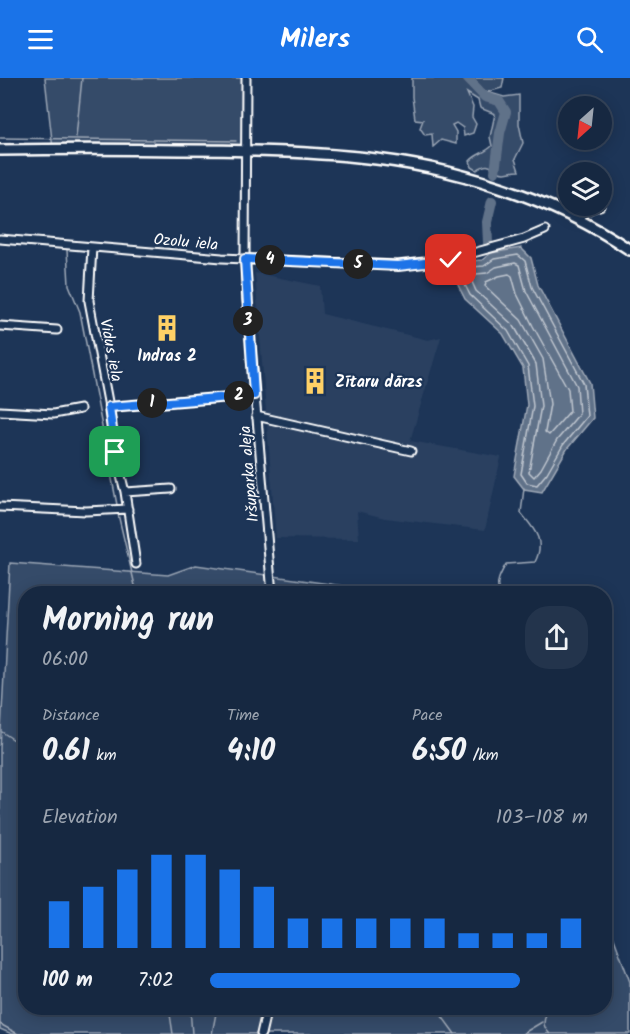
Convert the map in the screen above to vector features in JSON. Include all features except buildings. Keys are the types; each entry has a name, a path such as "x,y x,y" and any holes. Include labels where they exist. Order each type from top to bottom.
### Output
{"highway":[{"path":"0,150 245,150 358,157 448,173 502,188 578,219 630,250"}],"street":[{"name":"Iršuparka aleja","path":"246,78 245,259 254,395 271,586"},
{"name":"Ozolu iela","path":"0,239 245,259 398,266 451,260 524,239 545,230"},
{"name":"Vidus iela","path":"92,247 89,301 115,452 125,492 136,564"},
{"path":"0,326 57,330"},
{"path":"109,407 254,395"},
{"path":"0,411 53,414 80,409"},
{"path":"256,416 411,451"},
{"path":"125,492 171,489"},
{"path":"0,507 86,511 128,509"},
{"path":"261,1034 265,1015"}],"shaded area":[{"path":"45,78 246,78 245,150 53,149"},
{"path":"412,78 504,78 502,88 487,92 504,97 519,95 519,124 523,143 515,159 519,171 504,173 489,166 477,170 472,167 470,161 492,146 490,137 495,114 480,108 478,100 467,93 473,107 472,117 476,124 473,133 464,136 463,128 456,123 452,125 456,132 456,144 441,140 433,147 432,134 425,135 420,128 423,120 415,119"},
{"path":"255,273 320,286 322,314 428,340 441,337 410,441 501,457 485,530 385,518 357,511 359,539 276,538"},
{"path":"10,563 168,575 196,565 344,586 18,586 18,1015 612,1015 612,933 630,982 630,1034 12,1034 0,1029 0,749"}],"water":[{"path":"521,248 531,258 538,285 590,383 593,418 567,449 542,492 524,489 514,476 527,405 523,368 503,334 465,299 458,285 459,274 469,261 482,260 491,253"}],"waterway":[{"path":"76,137 82,78"},
{"path":"467,78 485,97 499,101 506,112 500,133 495,172"},
{"path":"0,138 236,141"},
{"path":"488,243 487,222 492,201"},
{"path":"67,250 69,285 80,312 117,505"},
{"path":"498,586 500,575 506,564 535,562 538,554 537,535 521,513 524,488"},
{"path":"118,514 135,586"},
{"path":"2,732 18,743"},
{"path":"170,1015 173,1034"},
{"path":"191,1015 192,1034"},
{"path":"212,1034 216,1015"},
{"path":"441,1015 455,1034"},
{"path":"546,1015 544,1025 550,1034"},
{"path":"522,1034 542,1022"},
{"path":"0,1024 18,1034"}],"place":[{"name":"Indras 2","path":"167,328"},
{"name":"Zītaru dārzs","path":"315,381"}],"route":[{"path":"115,452 109,407 254,395 245,259 398,266 451,260"}]}
